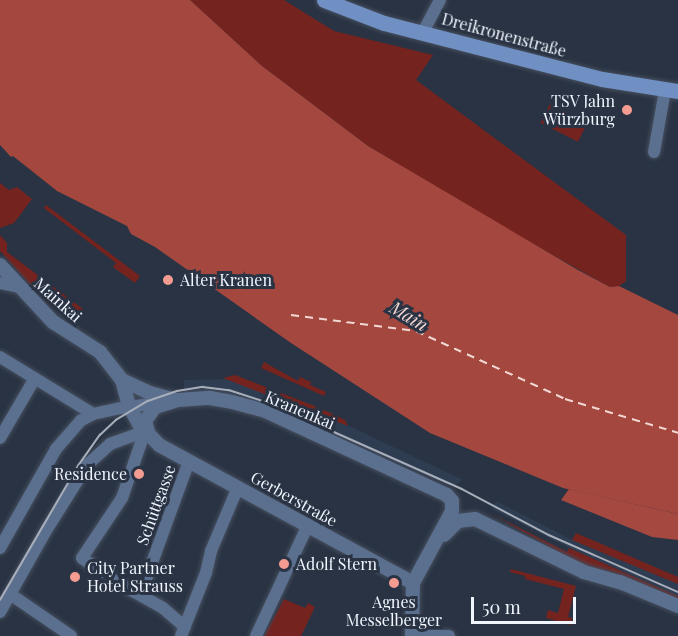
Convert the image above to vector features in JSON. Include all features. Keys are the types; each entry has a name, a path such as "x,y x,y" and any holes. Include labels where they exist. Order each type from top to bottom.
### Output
{"main road":[{"name":"Dreikronenstraße","path":"324,0 384,23 602,79 672,90"}],"street":[{"path":"423,32 440,0"},
{"path":"654,152 672,90"},
{"name":"Mainkai","path":"0,265 53,322 100,352 122,380 129,406"},
{"path":"0,283 19,287"},
{"path":"0,357 93,414 80,421 56,449 0,548"},
{"path":"0,438 35,378"},
{"name":"Mainkai","path":"122,380 150,393 178,400"},
{"name":"Kranenkai","path":"93,414 129,406 210,398 265,411 447,495 453,508 432,548"},
{"path":"159,445 147,431 146,418 155,406 178,400"},
{"name":"Gerberstraße","path":"129,406 145,432 159,445 413,583"},
{"path":"145,432 122,498 82,558 164,608 183,631 206,573 211,550 238,488"},
{"path":"0,612 88,464 110,444 145,432"},
{"name":"Schüttgasse","path":"141,593 189,461"},
{"path":"450,636 412,636 413,583 432,548 458,521 467,518 480,521 512,539 584,572 620,582 678,606"},
{"path":"256,636 308,525"},
{"path":"10,594 71,636"}],"shaded area":[{"path":"190,0 284,0 334,31 433,55 416,80 626,235 626,281 619,286 610,287 503,227 368,146 262,66"},
{"path":"550,104 587,123 578,142 540,123"},
{"path":"0,183 9,190 17,187 32,199 14,223 0,228"},
{"path":"46,205 140,276 135,283 113,267 116,263 44,208"},
{"path":"0,235 7,243 7,252 83,309 79,313 72,305 57,310 46,302 0,251"},
{"path":"264,362 298,381 300,377 311,382 310,385 326,392 324,396 261,368"},
{"path":"235,375 322,409 345,420 348,426 223,378"},
{"path":"228,379 349,426 463,480 454,486 443,483 250,399 219,392 184,393 184,380"},
{"path":"569,489 678,514 678,540 652,537 561,500"},
{"path":"496,501 572,540 678,584 678,596 569,548 492,509"},
{"path":"490,513 567,552 569,548 678,596 678,601 612,572 582,565"},
{"path":"576,533 678,577 678,584 572,540"},
{"path":"511,569 576,586 568,617 572,618 571,625 546,618 548,610 558,613 564,589 525,579 525,576 510,572"},
{"path":"284,599 305,608 308,603 315,607 301,636 264,636"}],"water":[{"name":"Main","path":"0,0 190,0 262,66 368,146 578,270 610,287 619,286 678,315 678,514 563,488 430,433 291,343 155,247 131,234 127,226 57,191 13,156 11,157 0,145"}],"ferry route":[{"path":"291,315 416,331 565,399 678,433"}],"tram line":[{"path":"0,600 78,466 100,435 116,420 148,401 177,391 203,387 229,390 269,403 462,489 549,535 678,592"}],"place":[{"name":"TSV Jahn Würzburg","path":"627,110"},
{"name":"Alter Kranen","path":"168,280"},
{"name":"Residence","path":"139,474"},
{"name":"Adolf Stern","path":"284,564"},
{"name":"City Partner Hotel Strauss","path":"75,577"},
{"name":"Agnes Messelberger","path":"394,583"}]}
